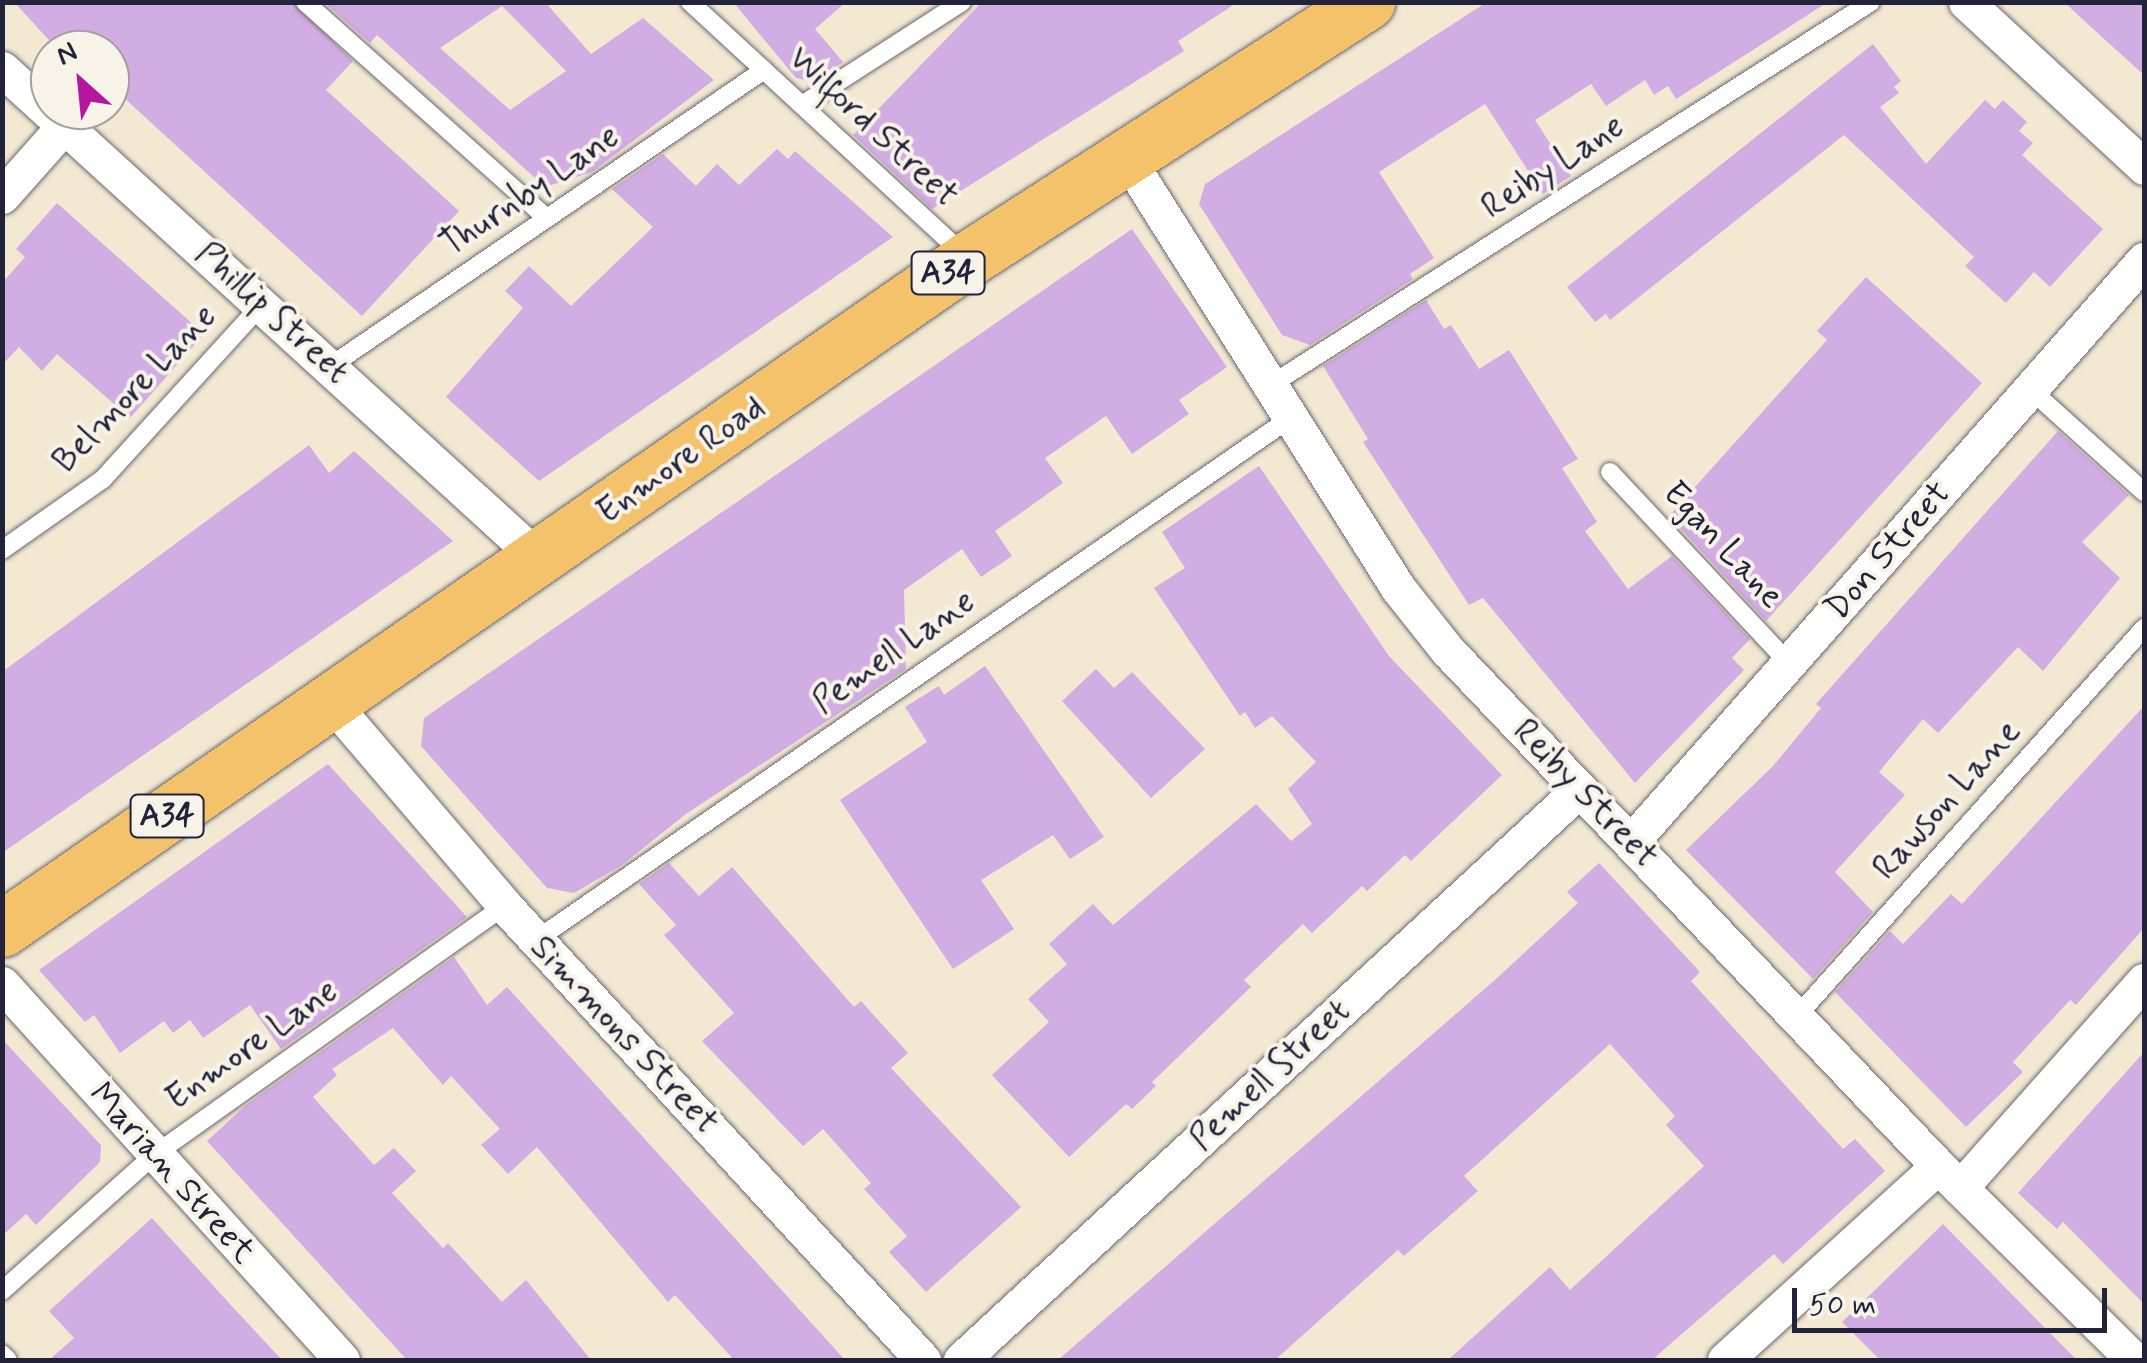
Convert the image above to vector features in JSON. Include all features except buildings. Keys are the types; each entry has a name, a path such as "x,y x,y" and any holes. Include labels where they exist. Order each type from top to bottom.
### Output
{"highway":[{"name":"Enmore Road","path":"2,929 968,259 1367,2"}],"street":[{"path":"1966,2 2144,167"},
{"name":"Phillip Street","path":"2,69 30,94"},
{"path":"2,196 61,130"},
{"name":"Phillip Street","path":"71,130 332,365 539,560"},
{"name":"Reiby Street","path":"1125,156 1398,588 1448,652 1949,1177 2134,1360"},
{"name":"Don Street","path":"1631,842 2144,260"},
{"name":"Simmons Street","path":"331,702 505,906 924,1360"},
{"name":"Pemell Street","path":"961,1360 1580,789"},
{"path":"1725,1360 1949,1177 2144,981"},
{"name":"Marian Street","path":"2,984 342,1360"}],"lane":[{"path":"305,2 548,218"},
{"name":"Wilford Street","path":"690,2 968,259"},
{"path":"802,105 962,2"},
{"name":"Reiby Lane","path":"1270,386 1870,2"},
{"name":"Thurnby Lane","path":"332,365 764,70"},
{"name":"Belmore Lane","path":"2,550 103,479 262,304"},
{"path":"2030,389 2144,492"},
{"name":"Pemell Lane","path":"536,940 1290,419"},
{"name":"Egan Lane","path":"1610,472 1789,663"},
{"name":"Rawson Lane","path":"1798,1016 2144,628"},
{"name":"Enmore Lane","path":"2,1291 154,1155 505,906"},
{"path":"2,1354 8,1360"}]}
